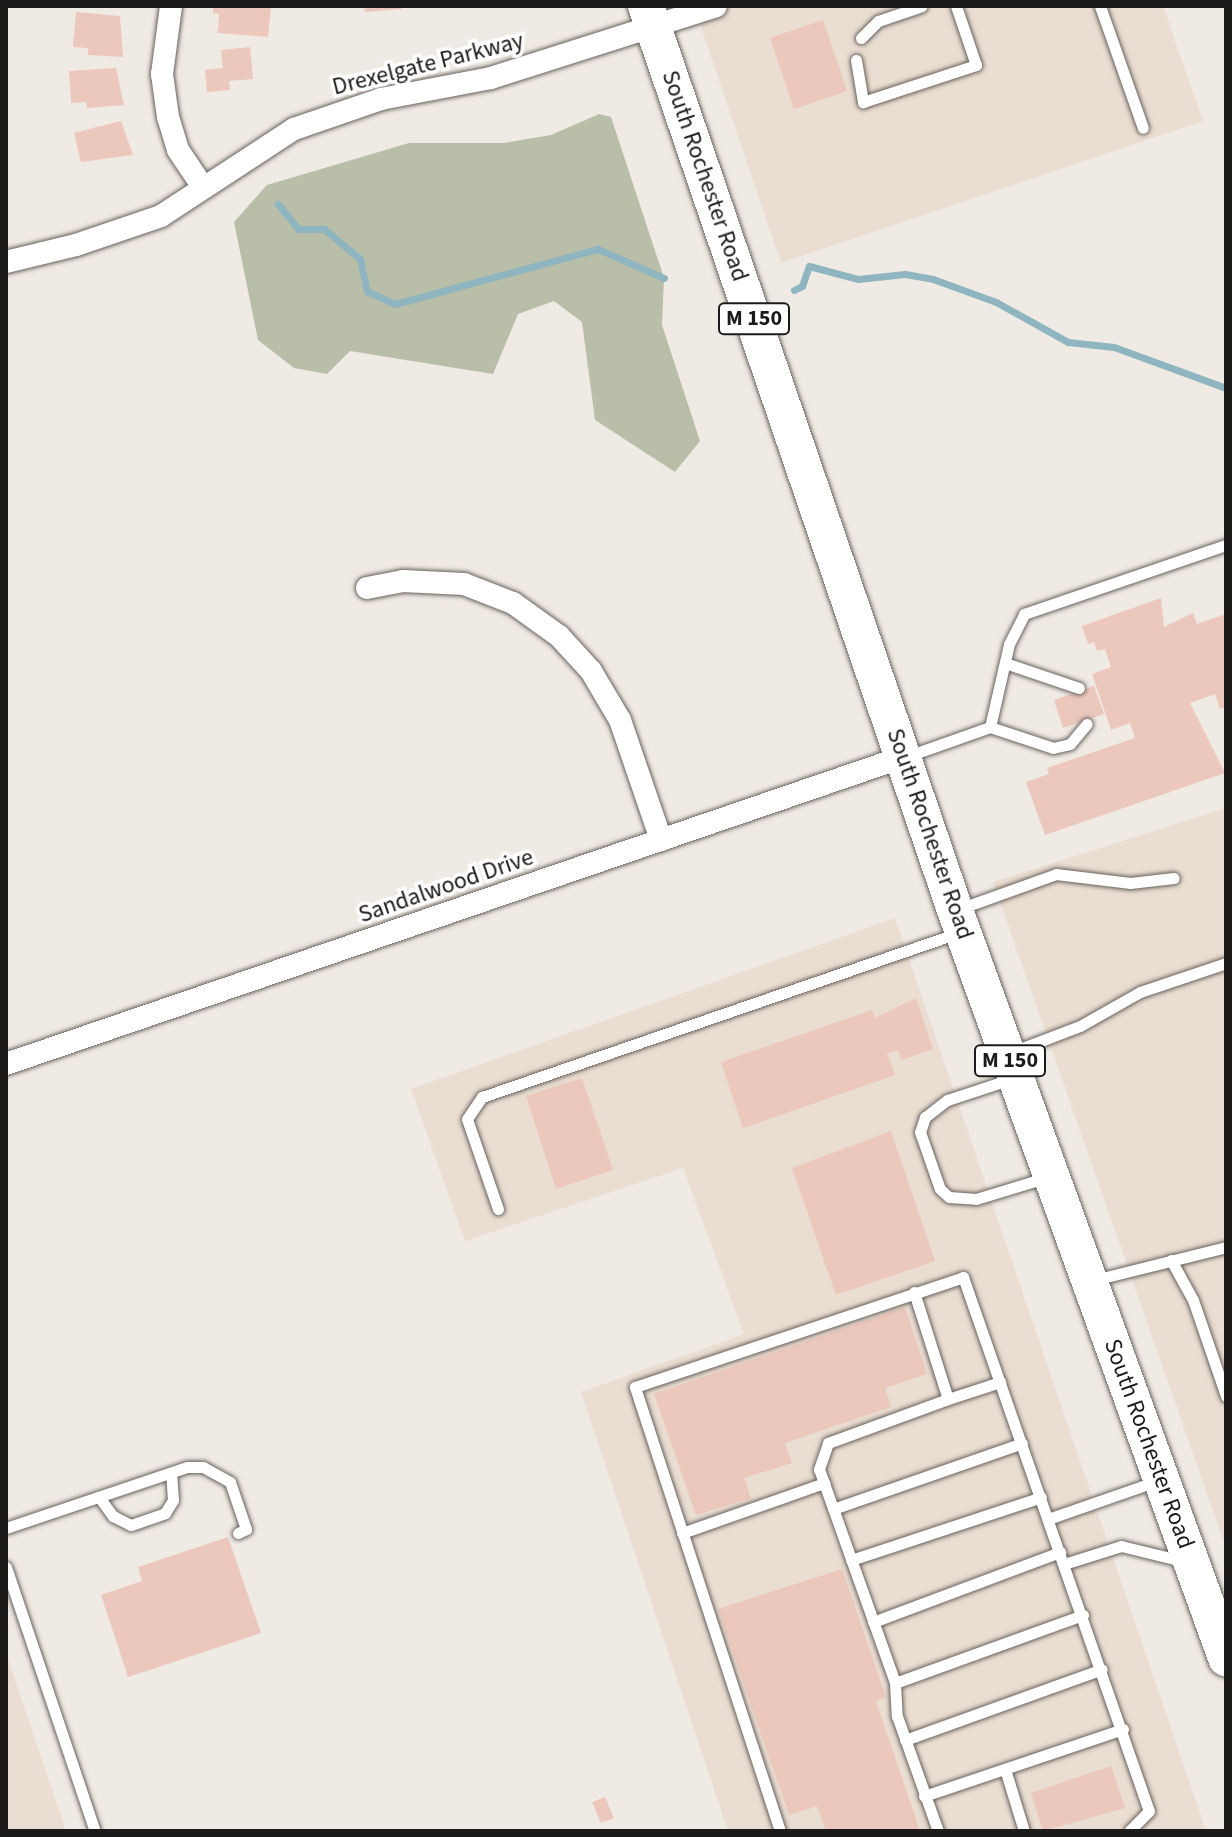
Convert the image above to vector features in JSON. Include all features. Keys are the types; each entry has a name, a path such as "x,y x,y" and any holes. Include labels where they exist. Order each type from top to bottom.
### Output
{"main road":[{"name":"South Rochester Road","path":"650,17 959,921 1226,1658"}],"street":[{"path":"171,6 162,74 168,117 178,150 203,187"},
{"name":"Drexelgate Parkway","path":"6,262 125,230 161,216 267,142 324,118 392,97 491,78 650,17 716,6"},
{"path":"367,588 403,581 464,584 513,603 559,636 591,671 620,720 661,840"},
{"name":"Sandalwood Drive","path":"6,1064 903,757"}],"lane":[{"path":"861,38 878,21 922,6"},
{"path":"856,60 863,102 976,65 956,6"},
{"path":"1100,6 1143,128"},
{"path":"990,727 1005,663 1024,614 1226,545"},
{"path":"1005,663 1079,688"},
{"path":"903,757 990,727 1053,748 1070,744 1087,724"},
{"path":"498,1209 467,1119 482,1097 959,921 1056,874 1130,883 1174,878"},
{"path":"1051,1176 976,1199 949,1197 940,1189 920,1132 925,1117 947,1100 1140,992 1226,963"},
{"path":"1090,1281 1226,1247"},
{"path":"1171,1260 1193,1300 1226,1396"},
{"path":"780,1831 635,1387 963,1277 1123,1729 1149,1811 1129,1831"},
{"path":"914,1292 948,1399"},
{"path":"938,1831 905,1740 895,1683 819,1469 828,1443 1000,1382"},
{"path":"833,1509 1022,1443"},
{"path":"6,1528 171,1473 203,1467 230,1482 246,1529 238,1533"},
{"path":"99,1497 113,1516 131,1525 165,1513 173,1500 171,1473"},
{"path":"1048,1519 1162,1479"},
{"path":"682,1533 824,1483"},
{"path":"851,1560 1041,1497"},
{"path":"873,1622 1062,1558 1121,1546 1192,1564"},
{"path":"6,1567 95,1831"},
{"path":"895,1683 1083,1615"},
{"path":"905,1740 1102,1669"},
{"path":"924,1796 1123,1729"},
{"path":"1005,1769 1024,1831"}],"shaded area":[{"path":"694,6 1163,6 1203,121 781,263"},
{"path":"1226,808 1226,1548 993,882"},
{"path":"895,918 1206,1831 728,1831 581,1392 744,1334 683,1168 465,1241 411,1089"},
{"path":"6,1653 66,1831 6,1831"}],"green space":[{"path":"599,114 611,117 664,278 662,325 700,441 675,472 595,420 582,322 554,301 518,314 493,374 350,351 327,374 294,368 258,340 234,222 267,185 409,143 504,143 551,135"}],"building":[{"path":"213,6 271,7 268,37 218,33 219,14 213,13"},
{"path":"364,6 402,6 402,9 365,12"},
{"path":"76,12 120,16 123,57 88,55 88,48 73,47"},
{"path":"823,20 847,91 794,109 770,38"},
{"path":"250,47 253,79 229,81 230,90 207,92 205,70 223,68 221,50"},
{"path":"116,68 124,105 87,108 86,102 71,103 69,71"},
{"path":"121,121 133,155 81,162 74,133"},
{"path":"1161,598 1164,627 1193,613 1197,624 1226,614 1226,707 1220,709 1215,694 1190,703 1225,773 1045,835 1026,782 1049,774 1047,768 1135,738 1130,723 1111,730 1092,674 1111,667 1105,649 1097,651 1094,642 1088,644 1082,626"},
{"path":"1094,686 1104,714 1063,728 1054,700"},
{"path":"916,998 933,1049 901,1060 898,1050 887,1053 895,1075 743,1128 721,1062 872,1010 875,1018"},
{"path":"582,1078 613,1170 556,1189 526,1096"},
{"path":"891,1131 935,1261 836,1295 792,1168"},
{"path":"905,1307 927,1374 885,1388 891,1407 785,1443 792,1463 744,1478 751,1498 696,1515 654,1394"},
{"path":"228,1537 261,1633 128,1677 101,1595 142,1581 138,1567"},
{"path":"842,1569 886,1697 876,1701 920,1831 826,1831 817,1806 789,1815 718,1609"},
{"path":"1111,1766 1125,1808 1043,1831 1031,1793"},
{"path":"605,1797 614,1818 601,1823 592,1802"}],"waterway":[{"path":"278,204 298,229 324,229 360,259 367,291 395,304 598,249 664,278"},
{"path":"794,290 802,286 809,266 858,279 905,274 933,279 996,302 1068,342 1114,347 1226,388"}]}
